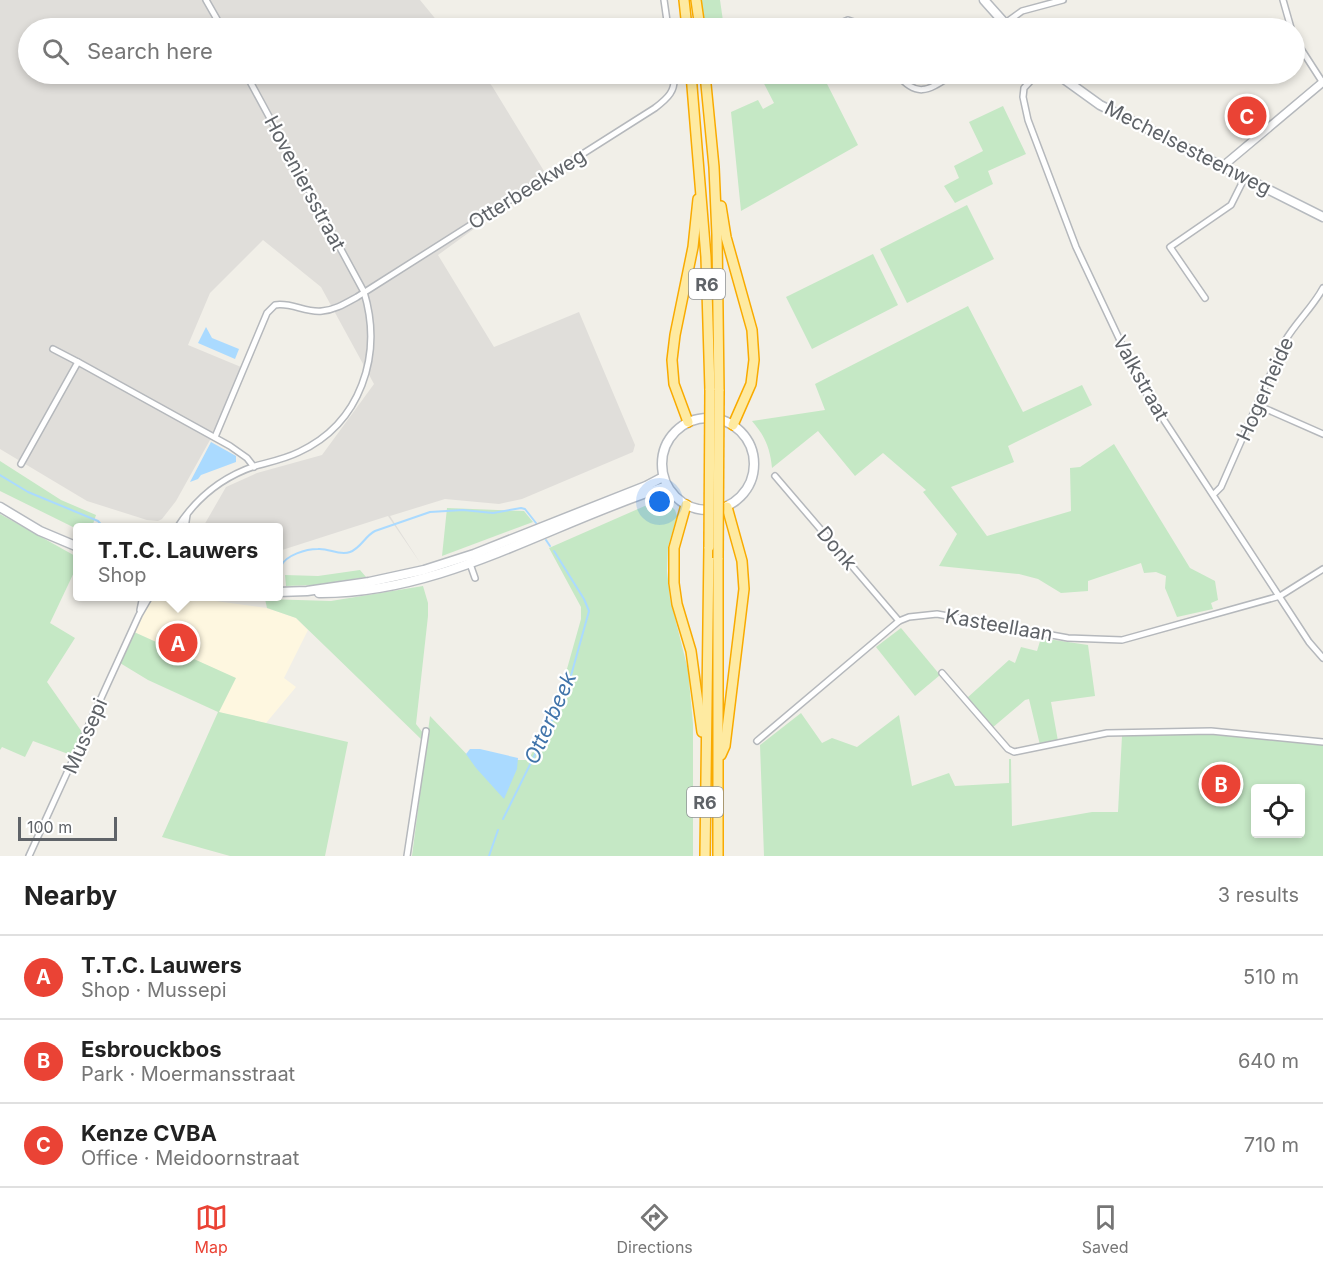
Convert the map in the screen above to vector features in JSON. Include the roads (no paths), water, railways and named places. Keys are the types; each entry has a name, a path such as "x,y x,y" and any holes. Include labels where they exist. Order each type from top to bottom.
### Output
{"highway":[{"path":"684,0 686,18"},
{"path":"696,0 699,18"},
{"name":"R6","path":"692,84 714,390 718,558 718,856"},
{"name":"R6","path":"705,856 709,547 718,274 715,189 706,84"},
{"path":"688,422 674,384 672,360 693,247 700,178"},
{"path":"715,189 752,330 754,360 751,384 733,425"},
{"path":"686,505 674,548 674,583 677,604 691,651 700,724 706,748"},
{"path":"718,761 725,746 744,590 742,561 727,507"}],"main road":[{"path":"984,0 999,18"},
{"name":"Mechelsesteenweg","path":"1071,84 1101,105 1323,217"},
{"path":"710,418 733,425 749,442 754,455 754,474 748,489 727,507 709,511 686,505 672,494 665,481 662,459 667,442 675,431 688,422 710,418"},
{"path":"283,592 307,591 402,576 469,560 665,481"},
{"path":"0,507 40,531 73,545"}],"street":[{"path":"206,0 216,18"},
{"path":"664,0 667,18"},
{"path":"1015,18 1022,11 1063,0"},
{"path":"1283,0 1288,18"},
{"path":"1223,166 1323,83 1305,55"},
{"name":"Hoveniersstraat","path":"180,523 209,490 233,475 301,451 329,432 348,410 362,385 369,366 370,318 364,292 251,84"},
{"name":"Otterbeekweg","path":"364,292 655,108 673,92 675,84"},
{"path":"907,84 910,87 925,90 939,84"},
{"name":"Valkstraat","path":"1028,84 1024,88 1023,98 1028,120 1076,247 1141,385 1309,642 1323,658"},
{"path":"1205,298 1170,247 1231,206 1245,177"},
{"name":"Hogerheide","path":"1214,494 1221,487 1285,340 1293,327 1317,300 1323,288"},
{"path":"215,437 267,313 274,305 285,303 320,312 336,308 364,292"},
{"path":"53,349 239,451 254,467"},
{"path":"21,464 78,362"},
{"path":"1257,405 1323,434"},
{"name":"Donk","path":"775,476 899,621"},
{"path":"186,523 187,513"},
{"path":"469,560 475,578"},
{"name":"Kasteellaan","path":"757,741 899,621 909,617 937,614 1068,638 1122,640 1280,596 1323,569"},
{"name":"Mussepi","path":"139,615 142,601"},
{"name":"Mussepi","path":"29,856 139,615 148,601"},
{"path":"942,672 1012,752 1107,733 1211,731 1323,742"},
{"path":"407,856 426,731"}],"water":[{"path":"206,327 212,338 239,349 235,359 198,343"},
{"path":"211,442 236,456 236,462 201,475 190,482"},
{"path":"470,749 480,749 518,758 517,769 504,799 466,754"}],"waterway":[{"name":"Otterbeek","path":"0,475 28,492 100,523"},
{"name":"Otterbeek","path":"283,563 297,553 308,550 350,552 375,531 430,512 463,510 493,513 521,508 525,509 536,523"},
{"name":"Otterbeek","path":"546,540 550,546"},
{"name":"Otterbeek","path":"503,819 567,690 589,611 554,551"},
{"name":"Otterbeek","path":"489,856 498,830"}],"place":[{"name":"Kenze CVBA","path":"1247,116"},
{"name":"T.T.C. Lauwers","path":"178,643"},
{"name":"Esbrouckbos","path":"1221,784"}]}
